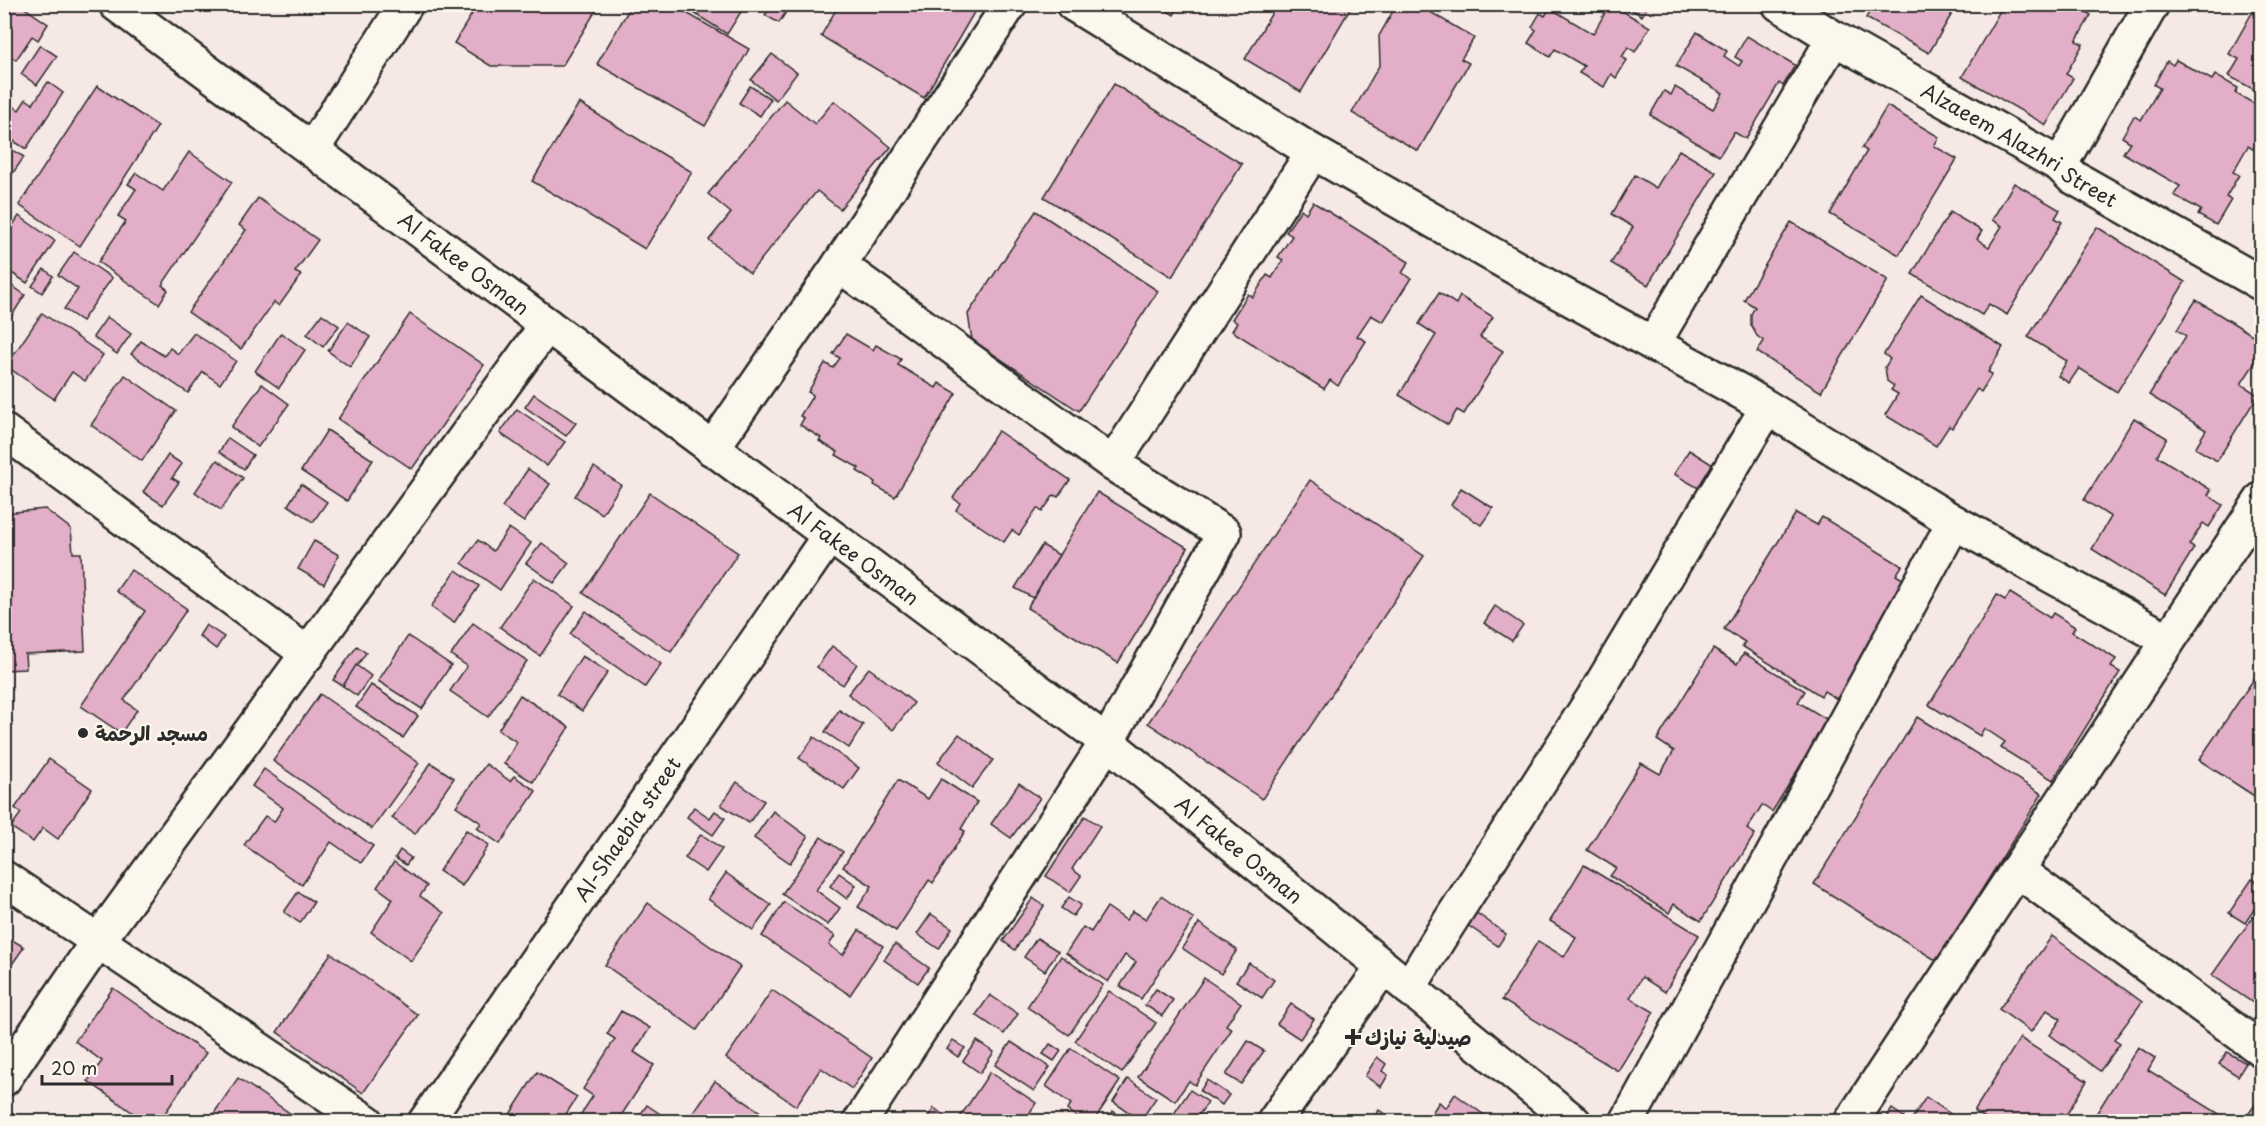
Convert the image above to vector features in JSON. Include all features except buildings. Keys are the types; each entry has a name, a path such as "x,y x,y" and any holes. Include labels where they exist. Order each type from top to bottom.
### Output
{"street":[{"name":"Al Fakee Osman","path":"116,4 1107,742 1574,1122"},
{"path":"312,150 406,4"},
{"path":"712,449 839,265 1010,4"},
{"path":"1073,4 1313,152 1767,408 1954,522 2168,640"},
{"name":"Alzaeem Alazhri Street","path":"1779,4 1834,38 2061,165 2071,176 2262,284"},
{"path":"2061,165 2152,4"},
{"path":"1653,344 1834,38"},
{"path":"1113,464 1313,152"},
{"path":"839,265 1113,464 1224,533 1107,742 860,1122"},
{"path":"4,1079 98,941 547,326"},
{"path":"1409,988 1597,692 1767,408"},
{"path":"4,431 308,654"},
{"path":"1851,1122 2262,499"},
{"path":"1627,1122 1954,522"},
{"name":"Al-Shaebia street","path":"425,1122 829,536"},
{"path":"2017,870 2262,1050"},
{"path":"4,878 367,1122"},
{"path":"1274,1122 1383,967"}],"place":[{"name":"مسجد الرحمة","path":"83,733"},
{"name":"صيدلية نيازك","path":"1353,1037"}]}
